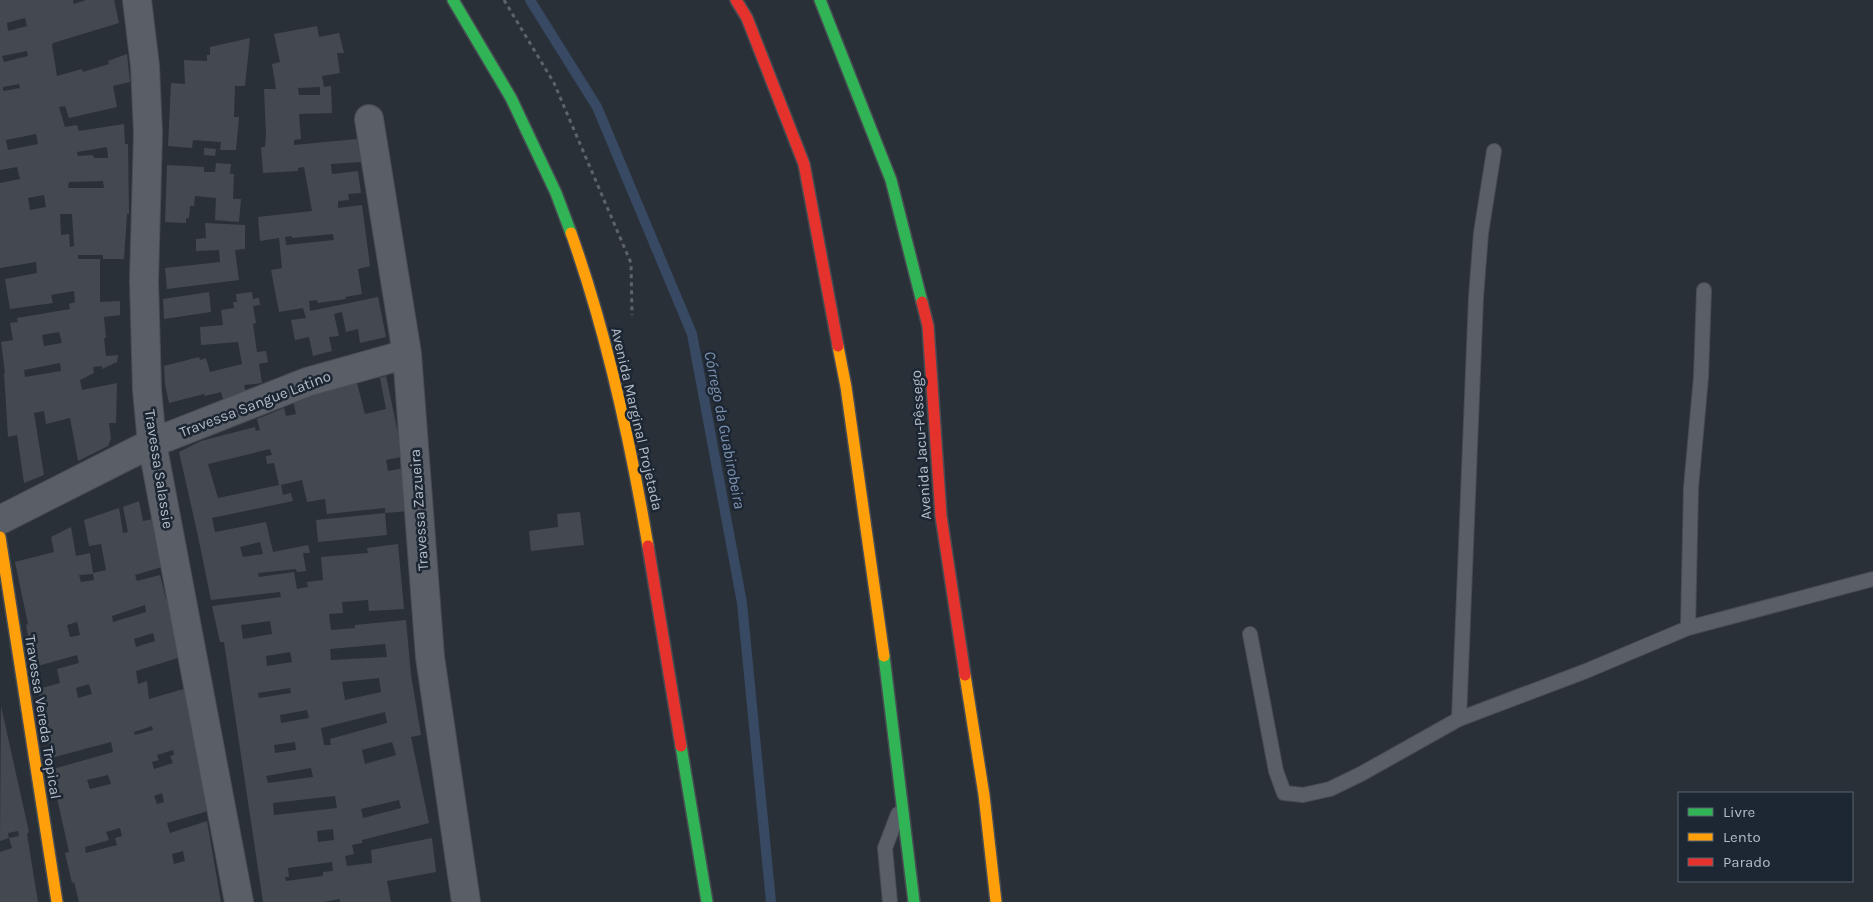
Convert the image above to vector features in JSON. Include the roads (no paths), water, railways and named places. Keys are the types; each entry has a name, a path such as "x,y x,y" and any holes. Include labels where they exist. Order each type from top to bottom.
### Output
{"main road":[{"name":"Avenida Marginal Projetada","path":"453,0 511,98 556,193 585,273 600,325 633,458 708,902"},
{"path":"736,0 747,18 804,164 846,388 888,689 914,902"},
{"name":"Avenida Jacu-Pêssego","path":"820,0 891,180 928,326 941,516 984,795 996,902"},
{"name":"Travessa Vereda Tropical","path":"0,537 57,902"}],"street":[{"name":"Travessa Salassie","path":"136,0 145,66 148,133 144,282 147,390 152,443 239,902"},
{"name":"Travessa Zazueira","path":"369,119 407,354 430,657 466,902"},
{"name":"Travessa Sangue Latino","path":"0,520 152,443 307,382 407,354"}],"lane":[{"path":"1459,719 1476,297 1481,233 1494,152"},
{"path":"1688,628 1691,488 1700,377 1704,290"},
{"path":"1250,634 1276,771 1284,793 1302,795 1330,789 1361,774 1459,719 1586,671 1688,628 1873,579"},
{"path":"890,902 885,848 902,804"}],"waterway":[{"name":"Córrego da Guabirobeira","path":"530,0 597,107 692,334 742,603 771,902"}]}
